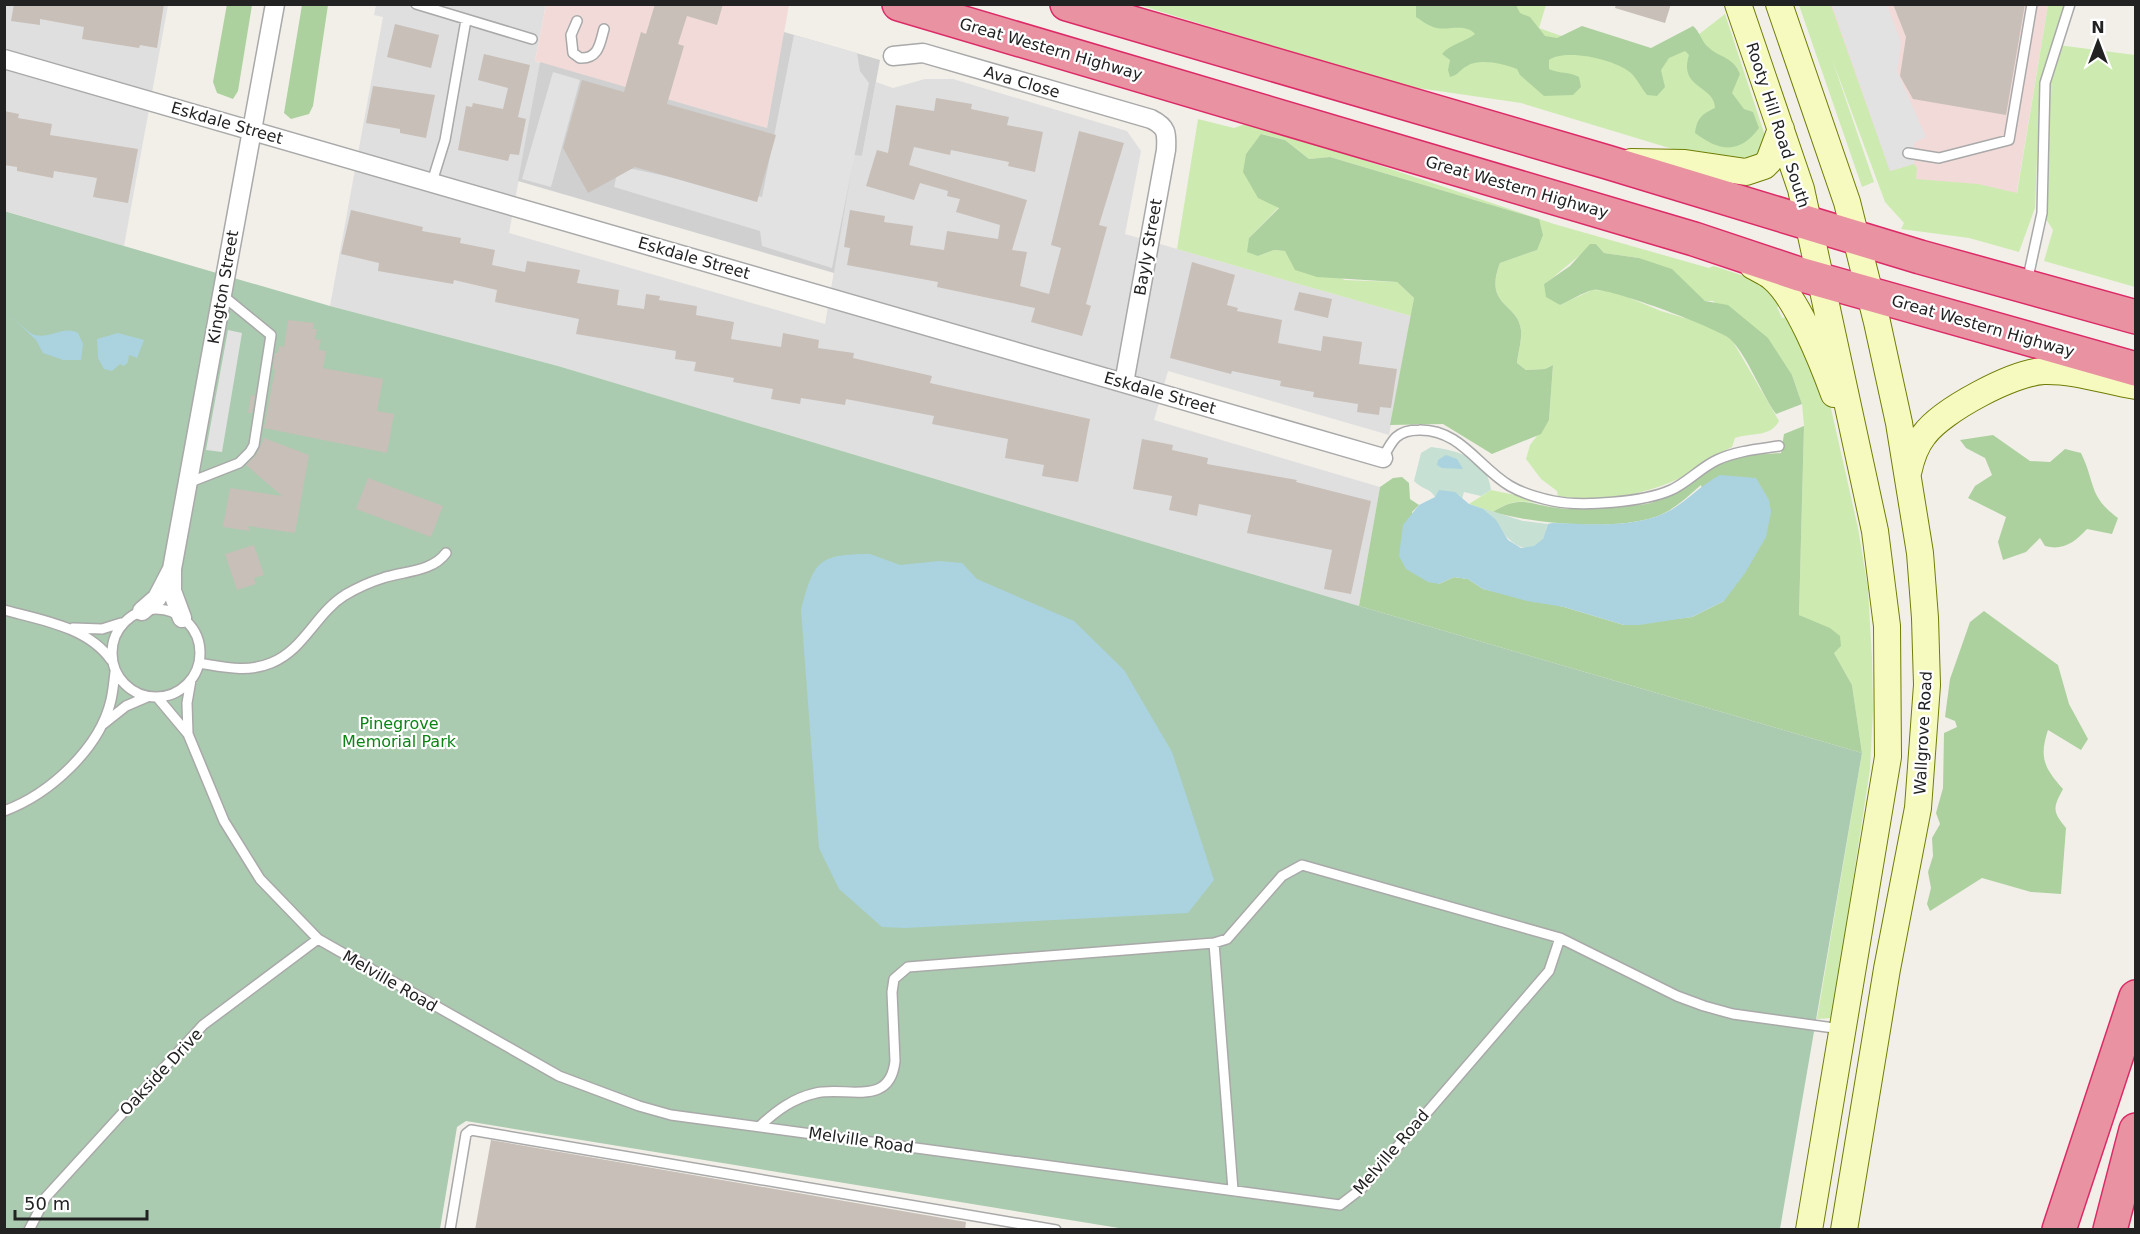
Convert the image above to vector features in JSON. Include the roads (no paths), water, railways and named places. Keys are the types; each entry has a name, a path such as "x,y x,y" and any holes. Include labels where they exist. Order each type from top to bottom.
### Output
{"highway":[{"name":"Great Western Highway","path":"899,4 1694,239 1822,281 2136,369"},
{"path":"1067,4 2026,287 2136,317"},
{"path":"2068,299 2136,297"},
{"path":"2059,1230 2136,997"},
{"path":"2110,1230 2136,1130"}],"main road":[{"name":"Rooty Hill Road South","path":"1738,4 1801,189 1822,281"},
{"path":"1779,4 1847,202 1856,237"},
{"path":"1607,162 1685,163 1746,172 1764,166 1769,161 1781,129"},
{"name":"Wallgrove Road","path":"1844,1230 1887,969 1911,849 1923,757 1927,685 1920,553 1908,476 1899,423 1856,237"},
{"path":"1694,239 1762,271 1779,283 1811,341 1856,444"},
{"name":"Wallgrove Road","path":"1809,1230 1888,757 1889,704 1887,626 1875,531 1822,281"},
{"path":"1908,476 1912,457 1925,432 1979,395 2016,376 2056,371 2136,386"}],"street":[{"name":"Kington Street","path":"182,618 172,591 172,569 275,4"},
{"name":"Ava Close","path":"893,56 923,53 1151,119"},
{"name":"Eskdale Street","path":"4,58 1383,458"},
{"name":"Bayly Street","path":"1124,383 1167,142 1167,134 1163,125 1151,119"},
{"name":"Kington Street","path":"136,614 157,598 172,569"}],"lane":[{"path":"416,4 532,39"},
{"path":"1908,153 1939,158 2009,140 2032,4"},
{"path":"2026,287 2038,241 2042,213 2045,83 2070,4"},
{"path":"432,182 445,140 466,20"},
{"path":"577,21 570,43 573,53 580,58 591,57 596,52 604,29"},
{"path":"188,483 239,463 254,445 271,335 222,295"},
{"path":"1383,458 1392,439 1402,432 1434,431 1461,443 1498,476 1518,490 1555,501 1629,501 1674,489 1718,460 1779,446"},
{"path":"199,663 242,670 272,663 287,655 323,612 343,596 382,578 428,566 441,559 446,553"},
{"path":"4,610 65,627 96,643 112,660"},
{"path":"65,627 102,629 114,627 136,614 163,610 182,618 196,635 200,648 199,663 191,680 188,734"},
{"path":"4,811 40,793 86,748 100,727 111,700 115,672 112,660 114,636 136,614"},
{"path":"115,672 128,688 152,697 188,734"},
{"path":"100,727 126,706 152,697 176,693 191,680"},
{"name":"Melville Road","path":"188,734 224,821 247,861 274,897 318,939 559,1076 639,1106 671,1115 1340,1205 1353,1196 1549,971 1560,938"},
{"path":"760,1126 777,1110 817,1092 867,1092 884,1086 894,1071 896,1061 892,992 894,979 908,967 1214,943 1227,939 1282,876 1302,865 1560,938 1677,996 1704,1006 1733,1014 1843,1029"},
{"name":"Oakside Drive","path":"29,1230 46,1197 203,1025 318,939"},
{"path":"1214,943 1233,1190"},
{"path":"450,1230 466,1134 471,1130 1006,1226 1050,1229"}],"water":[{"path":"5,311 35,335 41,336 67,330 78,333 83,344 81,360 63,360 43,353 36,340"},
{"path":"118,333 144,340 137,358 129,355 128,362 124,366 120,364 112,371 104,369 98,358 97,339"},
{"path":"1446,455 1457,459 1463,469 1442,468 1437,465 1438,460"},
{"path":"1720,475 1756,478 1769,500 1771,512 1766,537 1745,573 1724,601 1692,617 1624,625 1564,607 1527,601 1483,589 1468,579 1454,577 1439,584 1428,582 1406,569 1399,556 1403,525 1419,505 1435,497 1439,490 1455,492 1469,504 1483,509 1496,520 1508,540 1521,548 1534,546 1543,539 1548,524 1552,523 1613,524 1658,516 1671,510"},
{"path":"870,554 900,565 939,561 962,563 977,579 1074,621 1124,670 1172,752 1214,880 1188,913 905,928 882,927 839,889 819,848 801,610 810,581 820,564 839,556"}],"park label":[{"name":"Pinegrove Memorial Park","path":"399,732"}]}
